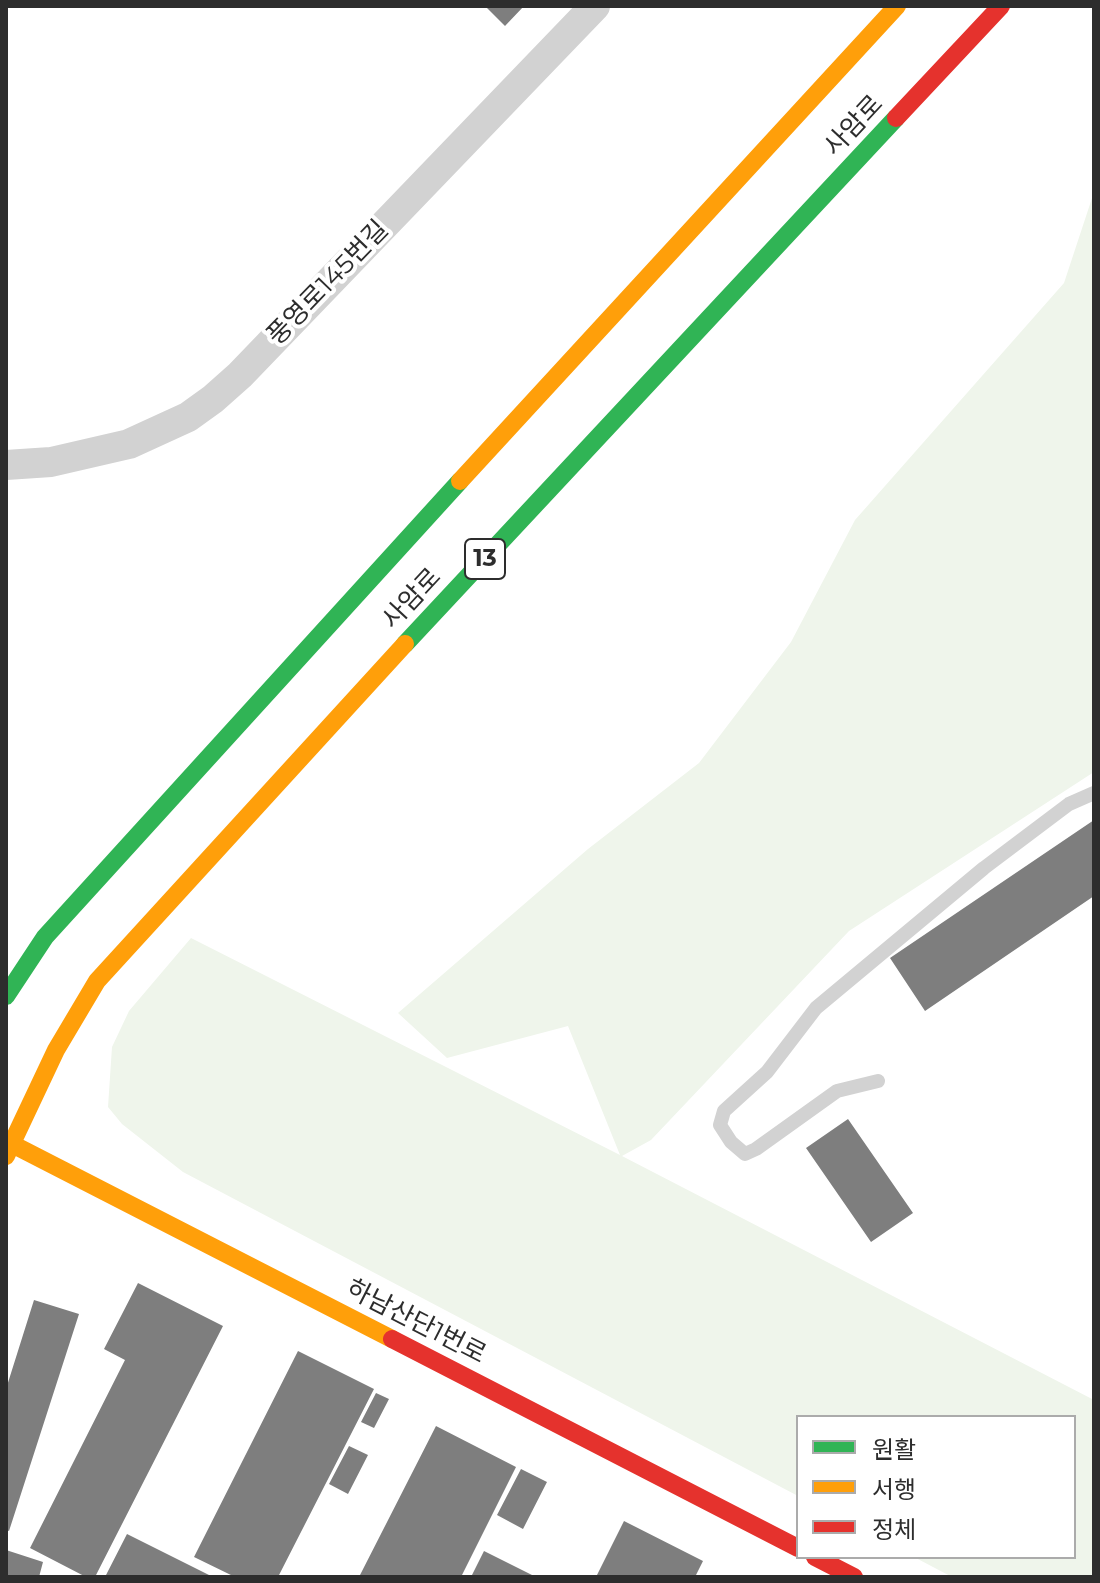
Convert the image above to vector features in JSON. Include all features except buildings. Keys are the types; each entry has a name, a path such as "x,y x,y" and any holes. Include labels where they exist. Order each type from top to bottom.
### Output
{"main road":[{"name":"사암로","path":"6,996 56,926 316,638 897,6"},
{"name":"사암로","path":"7,1147 56,1050 97,981 377,674 1001,6"},
{"name":"하남산단1번로","path":"7,1147 796,1547"},
{"path":"819,1559 854,1577"}],"street":[{"name":"풍영로145번길","path":"6,465 51,462 129,444 188,417 213,399 240,375 595,6"}],"lane":[{"path":"878,1081 837,1091 745,1154 731,1142 720,1125 724,1111 767,1072 816,1008 984,868 1069,804 1094,793"}],"shaded area":[{"path":"1094,192 1094,772 849,931 651,1140 622,1156 1094,1400 1094,1577 952,1577 918,1559 1076,1559 1076,1415 796,1415 796,1495 183,1172 122,1124 108,1107 112,1047 129,1011 191,938 620,1155 568,1026 447,1058 398,1013 588,849 699,763 791,642 855,520 1064,283"}],"traffic: fast":[{"path":"405,644 896,118"},
{"path":"6,996 45,937 460,481"}],"traffic: slow":[{"path":"460,481 897,6"},
{"path":"6,1156 56,1050 97,981 405,644"},
{"path":"6,1141 392,1339"}],"traffic: jam":[{"path":"896,118 1001,6"},
{"path":"392,1339 796,1547"},
{"path":"819,1559 854,1577"}]}
